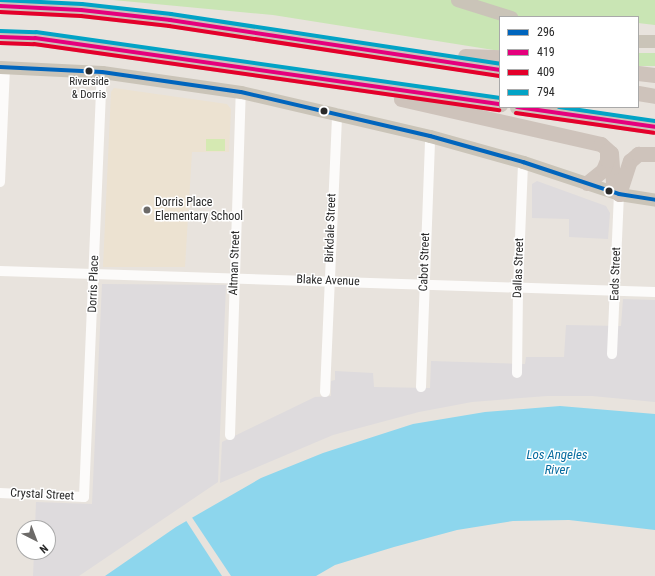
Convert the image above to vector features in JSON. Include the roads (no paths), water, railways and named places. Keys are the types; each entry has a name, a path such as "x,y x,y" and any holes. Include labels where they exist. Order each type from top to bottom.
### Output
{"highway":[{"path":"0,6 81,10 170,20 410,55 499,70"},
{"path":"0,36 35,38 499,104"},
{"path":"410,55 499,57"},
{"path":"639,73 655,75"},
{"path":"311,77 351,88 594,141 607,148 613,161 613,181 619,194"},
{"path":"639,93 655,96"},
{"path":"524,108 655,127"},
{"path":"587,183 606,165 607,148"},
{"path":"619,194 630,160 638,154 655,154"}],"main road":[{"path":"457,0 508,16"},
{"path":"639,41 655,42"},
{"path":"3,67 102,72 241,92 337,113 430,136 524,162 619,194 655,200"}],"street":[{"path":"0,182 3,67"},
{"name":"Dorris Place","path":"84,496 102,72"},
{"name":"Altman Street","path":"230,435 241,92"},
{"name":"Birkdale Street","path":"325,392 337,113"},
{"name":"Cabot Street","path":"421,387 430,136"},
{"name":"Dallas Street","path":"518,373 518,288 524,162"},
{"name":"Eads Street","path":"612,354 619,194"},
{"name":"Blake Avenue","path":"0,271 655,292"},
{"name":"Crystal Street","path":"0,493 84,496"}],"water":[{"name":"Los Angeles River","path":"560,406 655,414 655,530 569,520 513,521 457,530 394,547 335,565 316,576 105,576 176,527 261,478 323,453 413,424 485,412"}],"place":[{"name":"Riverside & Dorris","path":"89,71"},
{"name":"Dorris Place Elementary School","path":"147,210"}]}
